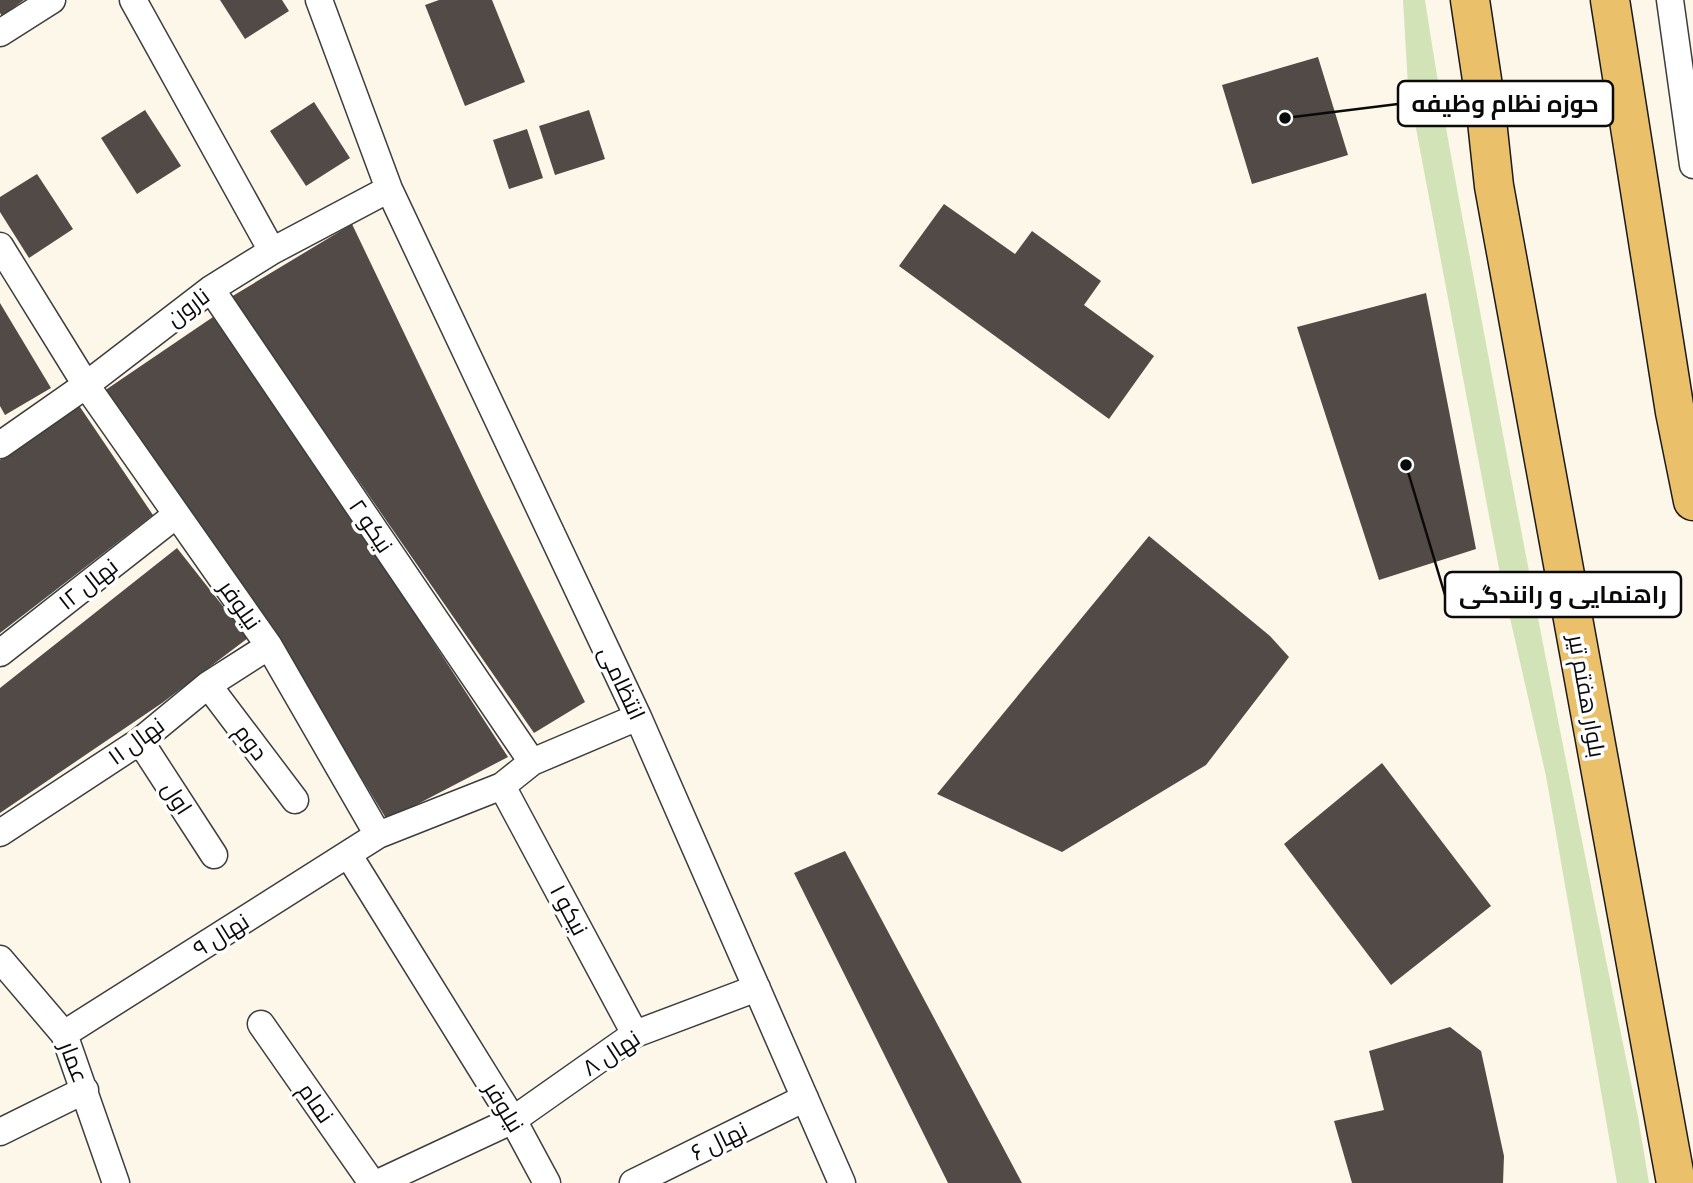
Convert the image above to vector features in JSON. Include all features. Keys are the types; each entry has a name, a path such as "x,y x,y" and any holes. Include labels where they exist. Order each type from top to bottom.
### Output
{"main road":[{"name":"بلوار هفتم تیر","path":"1469,0 1484,93 1494,186 1676,1183"},
{"path":"1610,0 1672,398 1693,501"}],"street":[{"path":"0,33 52,0"},
{"path":"132,0 272,251"},
{"name":"انتظامی","path":"319,0 388,189 638,717 842,1183"},
{"path":"1670,0 1693,165"},
{"name":"نارون","path":"0,445 86,385 211,289 272,251 388,189"},
{"name":"نیلوفر","path":"0,246 86,385 269,646 378,835"},
{"name":"نیکو ۲","path":"211,289 532,762"},
{"name":"نهال ۱۲","path":"0,653 176,515"},
{"name":"نهال ۱۱","path":"0,833 140,741 208,685 269,646"},
{"name":"دوم","path":"208,685 295,800"},
{"name":"نهال ۹","path":"64,1034 378,835 502,786 532,762 638,717"},
{"name":"اول","path":"140,741 214,855"},
{"name":"نیکو ۱","path":"502,786 635,1034"},
{"name":"نیلوفر","path":"348,854 513,1120 547,1183"},
{"name":"عمار","path":"0,959 64,1034 116,1183"},
{"name":"نهال ۸","path":"378,1183 513,1120 635,1034 757,988"},
{"name":"نمام","path":"261,1024 372,1183"},
{"path":"0,1132 85,1090"},
{"name":"نهال ۶","path":"633,1183 805,1098"}],"green space":[{"path":"1403,0 1425,0 1506,450 1649,1183 1617,1183 1546,776 1500,574 1408,86"}],"building":[{"path":"0,0 24,0 2,16"},
{"path":"220,0 282,0 289,11 245,39"},
{"path":"439,0 492,0 525,82 465,106 425,5"},
{"path":"1318,57 1348,155 1252,184 1222,85"},
{"path":"314,102 350,158 306,186 270,131"},
{"path":"145,110 181,166 137,194 101,138"},
{"path":"589,110 605,159 555,175 539,126"},
{"path":"527,129 543,178 509,189 493,140"},
{"path":"37,174 73,229 29,258 0,212 0,197"},
{"path":"944,204 1015,254 1032,231 1101,281 1084,305 1154,356 1109,419 899,266"},
{"path":"352,224 483,498 585,702 534,733 231,297"},
{"path":"1426,293 1476,549 1379,580 1297,327"},
{"path":"0,303 51,388 5,415 0,406"},
{"path":"213,317 415,614 508,757 387,820 320,710 104,391"},
{"path":"78,404 153,515 0,633 0,460"},
{"path":"1149,536 1270,636 1289,657 1206,765 1062,852 937,794"},
{"path":"177,548 248,638 162,703 0,813 0,688"},
{"path":"1382,763 1491,906 1391,985 1284,844"},
{"path":"845,851 1022,1183 948,1183 794,873"},
{"path":"1450,1027 1481,1051 1504,1156 1503,1183 1352,1183 1334,1121 1384,1110 1369,1051"}],"place":[{"name":"حوزه نظام وظیفه","path":"1285,118"},
{"name":"راهنمایی و رانندگی","path":"1406,465"}]}
